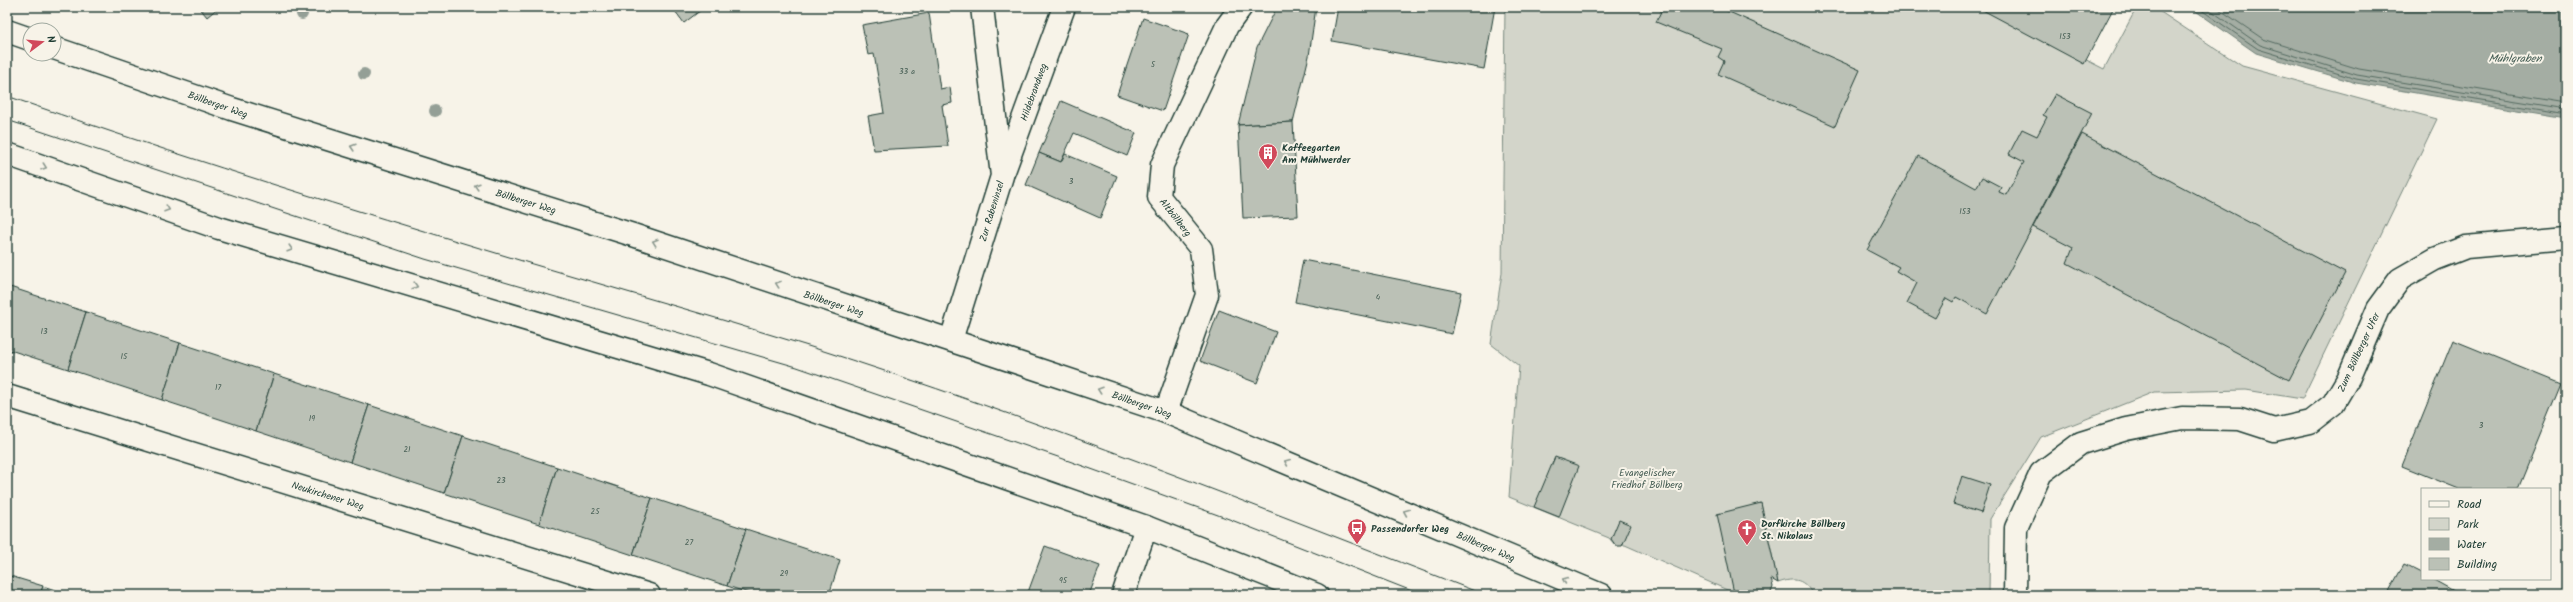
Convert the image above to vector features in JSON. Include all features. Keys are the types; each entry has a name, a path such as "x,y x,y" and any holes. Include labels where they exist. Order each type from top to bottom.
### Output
{"street":[{"name":"Zur Rabeninsel","path":"951,340 1002,176 982,7"},
{"name":"Hildebrandweg","path":"1002,176 1064,7"},
{"name":"Altböllberg","path":"1166,412 1207,296 1201,249 1159,197 1162,165 1226,26 1241,7"},
{"path":"7,31 22,36"},
{"name":"Böllberger Weg","path":"62,51 232,109 633,235 1166,412 1601,595"},
{"path":"7,154 219,228 709,374 1146,527 1317,595"},
{"name":"Zum Böllberger Ufer","path":"2015,595 2016,528 2041,473 2081,443 2126,429 2182,418 2240,419 2274,430 2310,422 2332,404 2349,377 2378,309 2400,279 2435,259 2466,246 2566,238"},
{"name":"Neukirchener Weg","path":"7,396 649,595"},
{"path":"1123,595 1146,527"}],"green space":[{"name":"Evangelischer Friedhof Böllberg","path":"1505,7 1983,7 2104,69 2137,7 2153,7 2242,66 2437,119 2302,399 2246,390 2154,392 2041,437 1990,519 1989,595 1813,595 1806,586 1798,581 1789,580 1778,583 1761,504 1734,593 1625,545 1616,546 1609,538 1509,497 1519,366 1491,344 1502,273"}],"water":[{"name":"Mühlgraben","path":"2190,7 2566,7 2566,118 2356,83 2256,53"}],"building":[{"path":"199,7 219,7 207,17"},
{"path":"672,7 705,7 684,23"},
{"path":"1277,7 1316,7 1309,56 1293,122 1238,125 1257,47"},
{"path":"1338,7 1495,7 1484,69 1332,41"},
{"path":"1663,7 1718,7 1860,70 1835,126 1718,74 1724,61 1718,57 1722,49 1656,22"},
{"path":"1977,7 2114,7 2084,64"},
{"path":"929,13 940,89 950,87 952,103 942,105 948,146 874,150 868,116 884,113 874,54 868,55 862,25"},
{"path":"1143,18 1189,34 1163,111 1117,95"},
{"path":"2055,94 2092,113 1987,314 1956,297 1953,302 1946,298 1935,318 1907,303 1917,283 1896,271 1899,267 1867,250 1918,156 1976,188 1982,177 2001,187 1999,192 2006,195 2024,162 2009,154 2022,129 2037,136 2047,117 2043,115"},
{"path":"1061,101 1136,133 1127,156 1074,133 1061,162 1039,153"},
{"name":"Kaffeegarten Am Mühlwerder","path":"1293,122 1298,216 1243,218 1238,125"},
{"path":"2082,134 2345,273 2289,380 2067,263 2073,248 2033,227"},
{"path":"1039,153 1061,162 1065,154 1117,176 1100,218 1026,185"},
{"path":"1303,260 1461,292 1452,334 1295,302"},
{"path":"7,286 86,312 68,369 7,349"},
{"path":"1219,310 1276,332 1257,383 1200,361"},
{"path":"86,312 180,343 162,400 68,369"},
{"path":"2453,340 2561,384 2518,488 2457,488 2402,466"},
{"path":"180,343 274,374 256,431 162,400"},
{"path":"274,374 369,405 350,462 256,431"},
{"path":"369,405 463,436 444,493 350,462"},
{"path":"463,436 557,467 539,524 444,493"},
{"path":"1555,457 1579,466 1559,517 1534,507"},
{"path":"557,467 652,498 633,555 539,524"},
{"path":"1962,476 1990,485 1981,513 1953,504"},
{"path":"652,498 746,529 727,586 633,555"},
{"name":"Dorfkirche Böllberg St. Nikolaus","path":"1761,503 1778,583 1771,579 1773,587 1770,595 1740,595 1739,592 1734,593 1717,514"},
{"path":"1619,520 1631,525 1622,546 1616,546 1611,539"},
{"path":"746,529 840,560 829,595 755,595 727,586"},
{"path":"1045,546 1100,566 1089,595 1027,595"},
{"path":"2404,564 2421,572 2421,580 2434,580 2461,595 2387,595"},
{"path":"7,575 43,586 40,595 7,595"},
{"path":"43,586 70,595 40,595"}],"tram line":[{"path":"7,96 169,151 331,203 762,332 894,374 979,403 1149,465 1485,595"},
{"path":"7,120 425,259 797,367 1058,457 1229,519 1422,595"}],"place":[{"name":"Kaffeegarten Am Mühlwerder","path":"1268,170"},
{"name":"Passendorfer Weg","path":"1357,545"},
{"name":"Dorfkirche Böllberg St. Nikolaus","path":"1747,546"}]}
